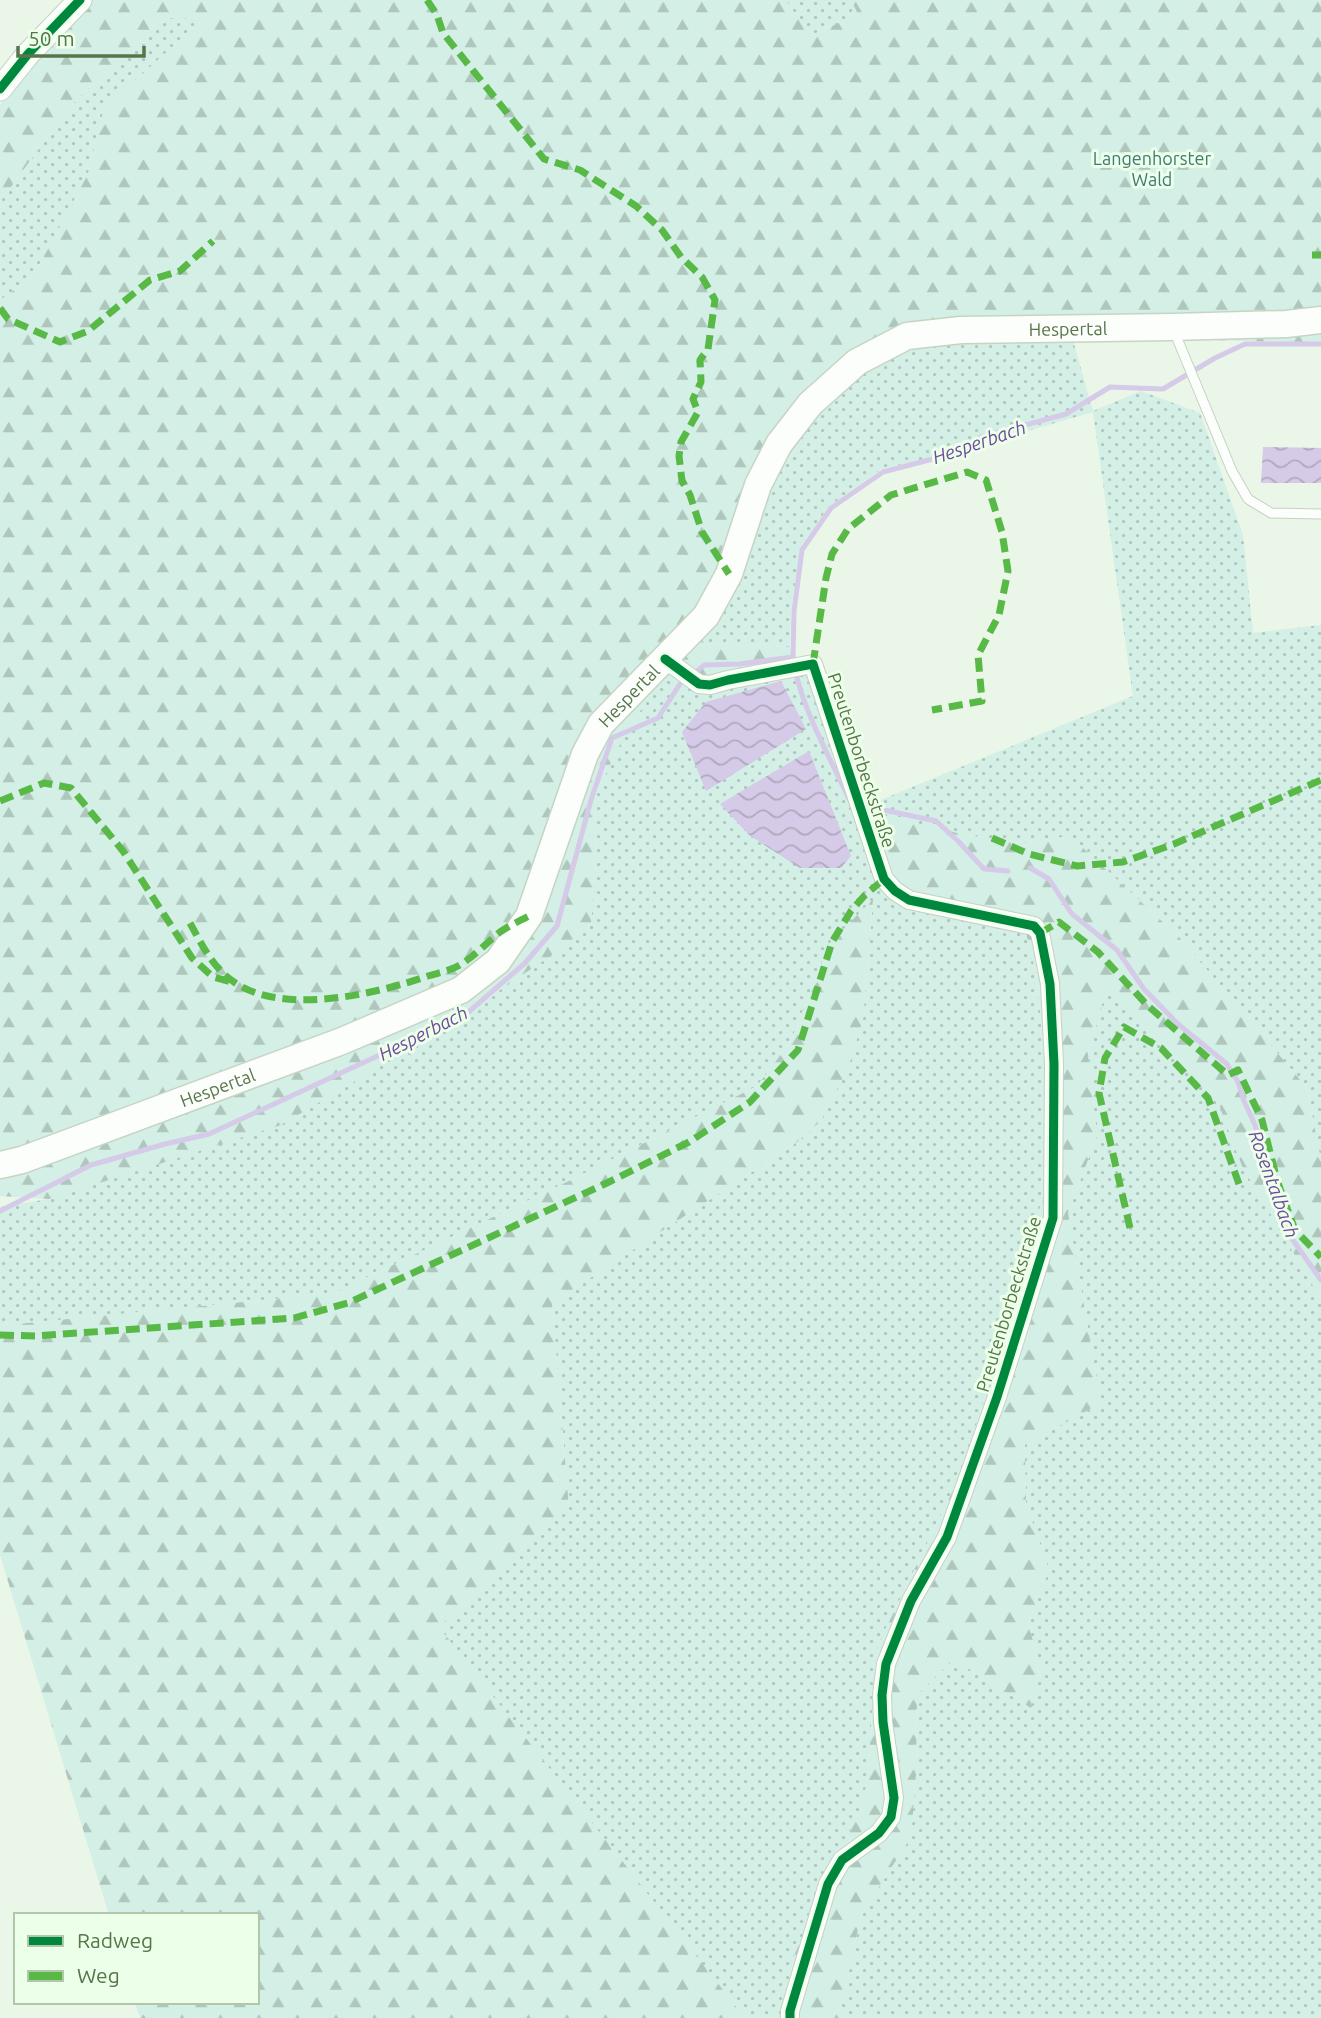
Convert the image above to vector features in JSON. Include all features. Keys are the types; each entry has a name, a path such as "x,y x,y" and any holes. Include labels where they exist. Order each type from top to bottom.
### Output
{"main road":[{"name":"Hespertal","path":"0,1165 22,1160 342,1041 461,990 498,961 528,916 585,754 601,724 706,616 729,574 758,485 779,444 810,404 857,362 907,336 961,330 1286,324 1321,320"}],"street":[{"path":"0,89 28,54 80,0"},
{"name":"Preutenborbeckstraße","path":"665,659 699,684 710,685 813,664 884,879 895,891 909,900 1034,926 1040,933 1050,984 1054,1064 1053,1218 996,1397 947,1537 911,1601 886,1664 882,1695 883,1722 894,1798 891,1817 879,1833 842,1860 828,1884 790,2018"}],"lane":[{"path":"1172,327 1232,471 1248,499 1271,513 1321,514"}],"green space":[{"name":"Langenhorster Wald","path":"92,0 786,0 810,36 858,14 851,0 1321,0 1321,343 1174,339 978,327 856,355 784,438 696,631 705,644 790,647 793,668 710,684 667,666 618,748 595,797 596,833 591,925 462,1018 281,1125 49,1199 0,1196 0,300 33,277 88,174 104,109 203,19 162,18 70,106 0,202 0,105 45,48"},
{"path":"786,0 851,0 859,14 809,36"},
{"path":"162,18 204,18 104,109 88,174 33,277 0,300 0,202 70,106"},
{"path":"1072,337 1093,411 1141,391 1200,413 1243,535 1253,633 1321,625 1321,1161 1307,1088 1179,937 1070,836 1023,843 966,835 888,817 864,807 1133,696 1093,412 951,453 882,469 829,506 800,548 791,612 790,647 705,644 696,632 789,441 859,358 919,343"},
{"path":"668,665 812,665 860,809 1023,921 1036,972 1049,1098 1039,1218 962,1472 878,1644 865,1797 793,1958 786,2018 745,2018 738,2011 438,1627 569,1507 552,1303 796,1143 821,1121 863,1019 873,900 829,944 791,1041 757,1086 571,1180 334,1293 17,1324 0,1323 0,1207 49,1199 462,1018 591,925 596,833 595,797 618,748"},
{"path":"864,807 888,817 966,835 1022,843 1070,836 1179,937 1307,1088 1321,1161 1321,1299 1242,1166 1215,1094 1107,988 1088,1055 1097,1136 1068,1213 1101,1403 1025,1445 1026,1503 1049,1570 1028,1624 1042,1670 1031,1708 953,1659 917,1695 916,1775 911,1837 861,1915 841,2009 842,2018 786,2018 793,1958 865,1797 878,1644 962,1472 1039,1218 1049,1098 1036,972 1023,921 896,889"},
{"path":"873,899 863,1019 850,1064 821,1121 796,1143 552,1303 569,1508 439,1627 745,2018 140,2018 136,2004 259,2004 259,1913 108,1913 0,1555 0,1323 17,1324 334,1293 571,1180 757,1086 791,1041 829,944"},
{"path":"1107,987 1215,1094 1242,1166 1321,1299 1321,2018 842,2018 841,2009 861,1915 911,1837 916,1775 917,1695 953,1659 1030,1707 1042,1671 1028,1624 1049,1570 1026,1503 1024,1445 1101,1403 1068,1213 1097,1136 1088,1055"}],"water":[{"path":"1263,447 1321,448 1321,483 1261,483"},
{"path":"781,681 806,729 706,791 682,732 706,702"},
{"path":"809,751 851,856 841,868 800,868 749,835 720,804"}],"waterway":[{"name":"Hesperbach","path":"793,657 794,611 802,550 831,508 883,472 952,454 981,437 1066,414 1110,387 1163,389 1215,358 1245,344 1321,344"},
{"path":"694,674 704,665 793,659"},
{"path":"795,669 811,718 849,799"},
{"name":"Hesperbach","path":"0,1211 91,1165 209,1134 464,1016 525,963 557,926 591,800 612,738 658,718 680,684"},
{"path":"865,806 936,821 984,869 1008,871"},
{"name":"Rosentalbach","path":"1030,868 1049,879 1072,914 1117,950 1144,989 1178,1024 1227,1064 1238,1082 1255,1125 1288,1233 1321,1280"}],"marked path":[{"path":"427,0 437,15 443,33 544,159 580,170 636,206 662,230 681,257 702,277 715,300 708,349 700,360 701,382 693,399 698,412 681,442 679,456 682,481 690,495 702,532 729,574"},
{"path":"0,308 8,319 60,342 88,331 150,280 180,271 213,241"},
{"path":"1312,255 1321,255"},
{"path":"813,664 832,554 848,529 891,495 967,472 986,480 1002,532 1008,571 999,615 978,655 982,701 932,710"},
{"path":"992,838 1029,854 1077,866 1123,862 1174,844 1321,780"},
{"path":"0,801 44,783 71,788 123,851 192,958 213,977 231,982"},
{"path":"0,1335 35,1336 294,1318 348,1303 689,1142 750,1102 798,1050 832,942 851,911 884,879"},
{"path":"190,923 214,963 234,982 254,992 303,1000 357,995 451,969 500,932 529,916"},
{"path":"1040,933 1059,922 1098,952 1148,1006 1228,1075 1238,1070 1262,1120 1277,1180 1295,1230 1321,1257"},
{"path":"1130,1228 1099,1093 1105,1058 1124,1027 1161,1048 1208,1098 1239,1184"}],"cycle path":[{"path":"0,89 28,54 80,0"},
{"path":"665,659 699,684 710,685 813,664 884,879 895,891 909,900 1034,926 1040,933 1050,984 1054,1064 1053,1218 997,1397 947,1537 911,1601 886,1664 882,1695 883,1722 894,1798 891,1817 879,1833 842,1860 828,1884 790,2018"}]}
